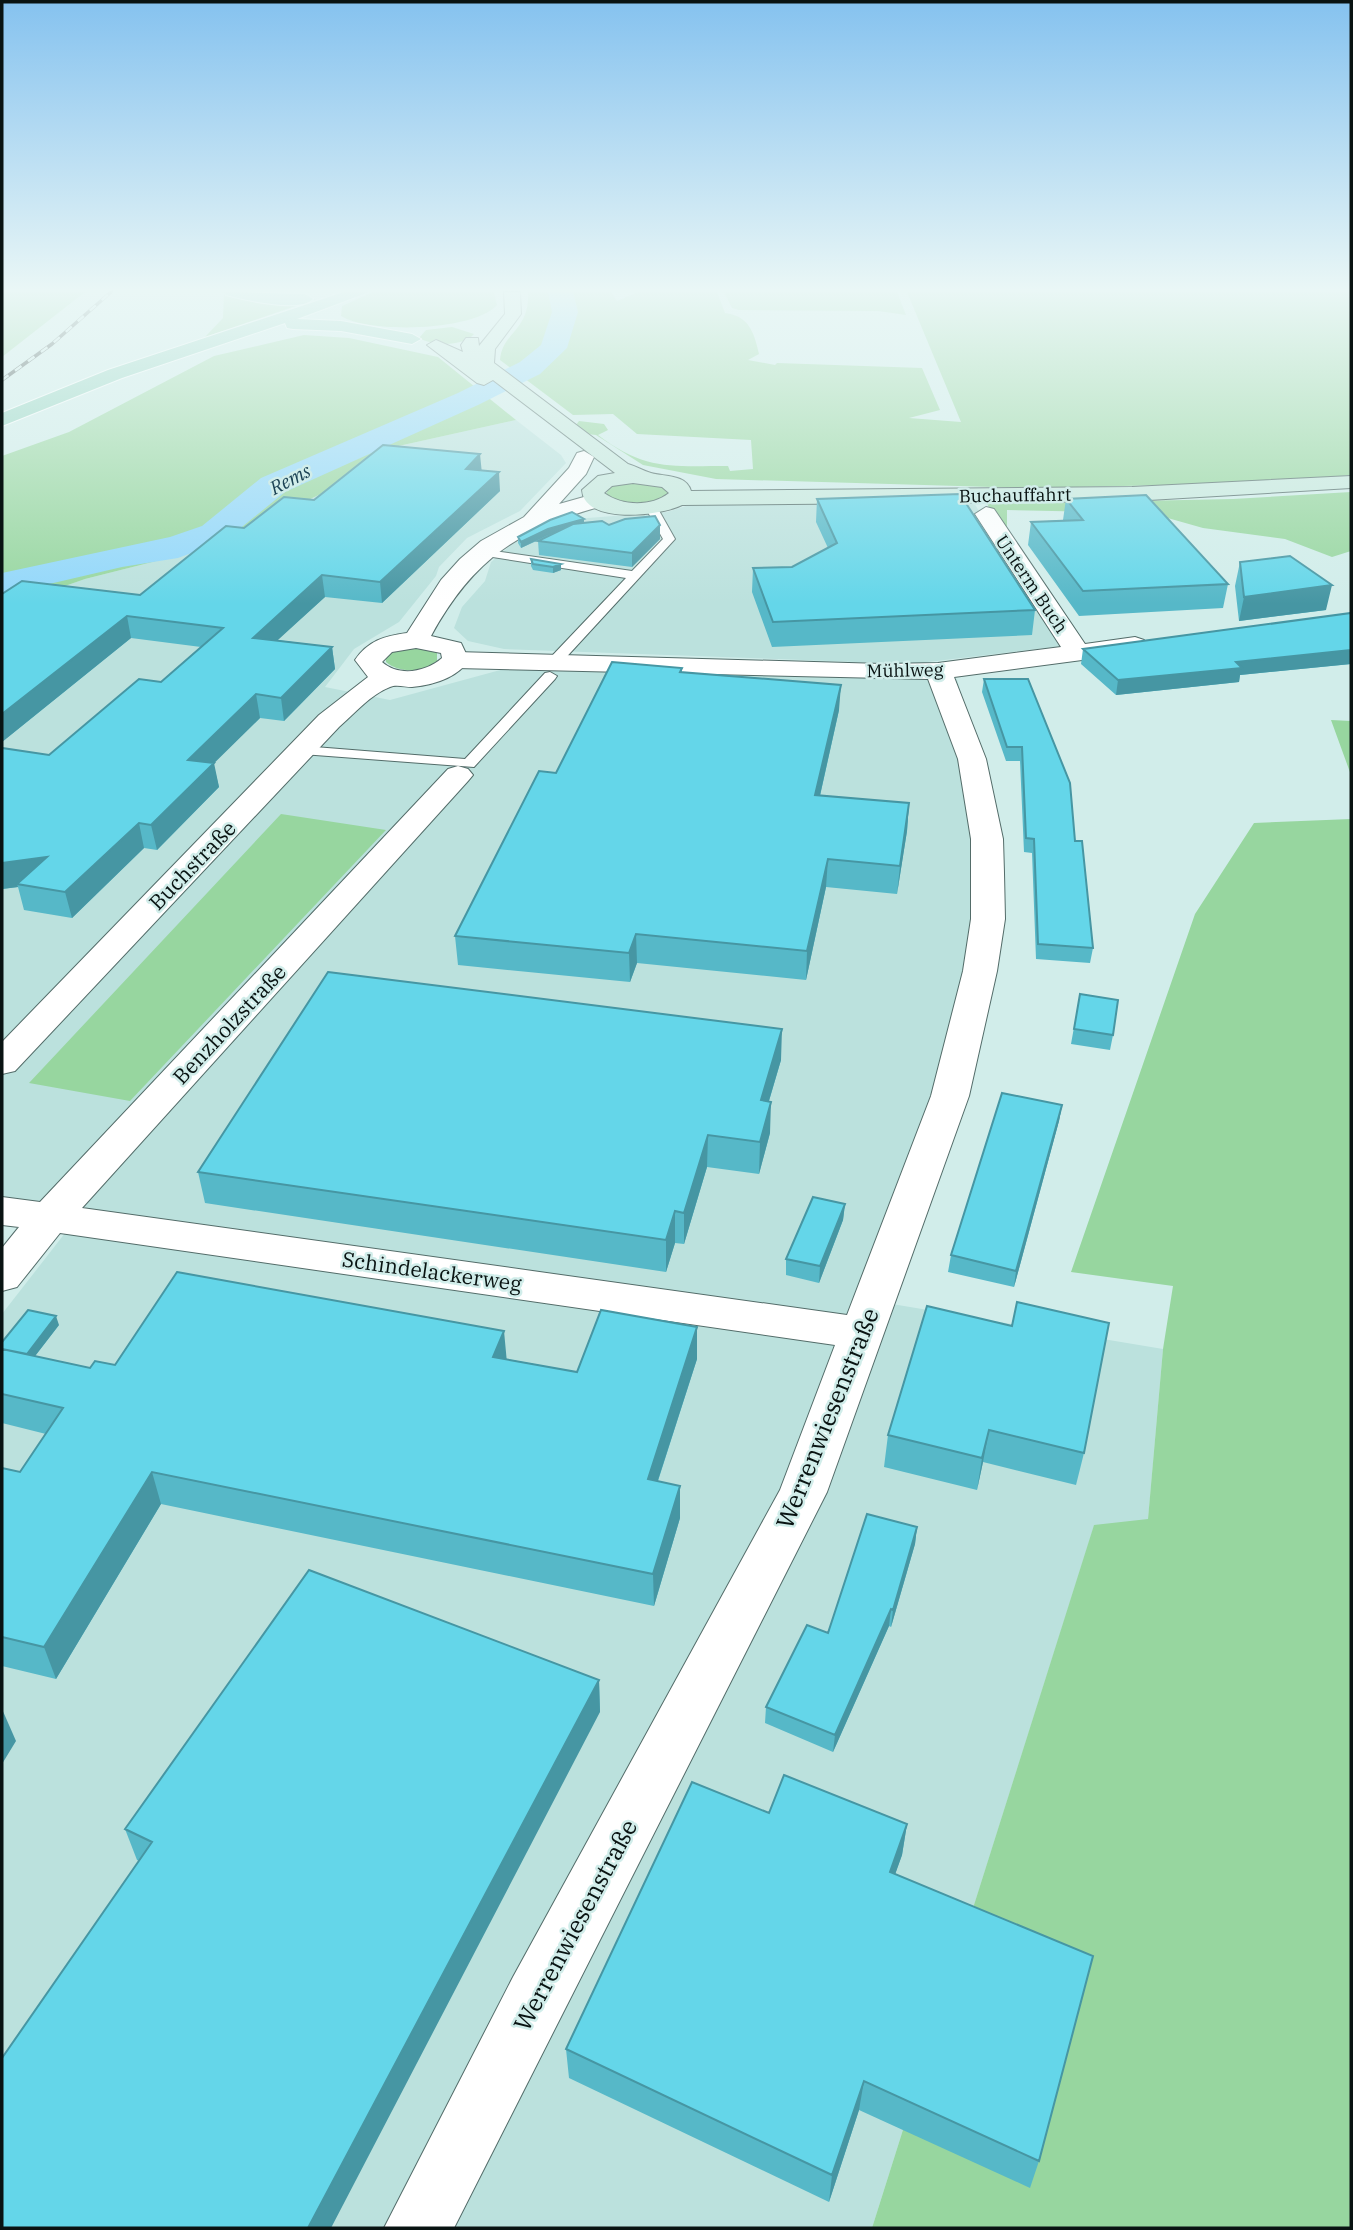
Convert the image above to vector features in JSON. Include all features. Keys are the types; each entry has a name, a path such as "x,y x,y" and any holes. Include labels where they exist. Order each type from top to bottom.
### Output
{"main road":[{"path":"2,421 65,396"},
{"path":"515,396 592,455 643,477 667,481 679,493"},
{"path":"592,455 702,481 800,490"},
{"path":"592,455 602,491 615,506 653,518 679,493 800,490 948,494"},
{"path":"602,491 643,477"},
{"name":"Buchauffahrt","path":"679,493 1002,494 1259,489 1351,482"}],"street":[{"path":"528,522 592,455"},
{"path":"416,640 437,605 480,552 498,537 602,491"},
{"name":"Unterm Buch","path":"986,514 1078,653"},
{"path":"416,640 452,648 456,660 443,671 431,675 389,676 373,669 368,660 370,654 384,646 416,640"},
{"name":"Mühlweg","path":"456,660 552,668 938,671 1160,642"},
{"name":"Werrenwiesenstraße","path":"418,2228 535,1998 803,1492 950,1096 970,1018 988,919 987,839 972,759 938,671"},
{"name":"Buchstraße","path":"2,1063 302,750 364,691 389,676"},
{"name":"Benzholzstraße","path":"2,1276 52,1215 458,775"},
{"name":"Schindelackerweg","path":"2,1210 52,1215 862,1333"}],"lane":[{"path":"302,750 469,764 632,575 643,569 669,538 653,518"},
{"path":"521,557 539,545"},
{"path":"480,552 521,557 530,562 632,575"}],"shaded area":[{"path":"516,420 561,455 566,463 520,511 467,538 439,567 436,576 399,622 354,649 325,687 390,700 504,669 957,679 974,745 993,866 880,1302 1163,1349 1148,1520 1094,1526 872,2228 2,2228 2,1314 83,1210 2,1203 2,608 85,579 204,549 340,485 394,447"},
{"path":"699,502 974,503 1063,646 911,664 504,649 468,641 454,628 462,607 485,581 491,562 511,545 539,530 574,519 667,512"}],"green space":[{"path":"138,396 486,396 516,420 394,447 340,485 204,549 85,579 2,608 2,456 69,432"},
{"path":"548,396 934,396 940,410 909,418 961,422 950,396 1351,396 1351,475 1267,483 1027,488 716,479 643,465 596,435 579,433 573,429 579,421 604,424 608,430 598,435 615,447 645,461 675,466 728,466 730,471 753,469 751,440 637,434 613,414 573,415"},
{"path":"621,483 658,483 671,491 666,500 630,505 605,495 611,486"},
{"path":"1351,492 1351,551 1332,557 1285,539 1203,528 1150,513 1007,510 1007,528 1002,528 987,504 1233,499"},
{"path":"418,647 437,653 437,661 412,670 398,668 386,662 386,658 394,651"},
{"path":"1331,720 1351,721 1351,775"},
{"path":"281,814 386,830 130,1101 29,1083"},
{"path":"1351,819 1351,2228 872,2228 1094,1525 1148,1519 1163,1349 1173,1286 1071,1272 1195,914 1254,823"}],"building":[{"path":"383,445 480,454 466,469 499,472 380,582 322,575 253,638 332,647 281,698 256,694 188,760 214,763 151,825 139,823 65,892 17,884 47,857 2,863 2,748 49,755 139,679 161,682 223,628 127,616 2,714 2,594 22,581 140,595 226,526 244,528 284,497 314,500"},
{"path":"960,494 1035,610 773,622 753,568 792,567 837,543 817,499"},
{"path":"1146,495 1228,584 1083,591 1031,522 1083,520 1066,499"},
{"path":"572,512 584,519 548,529 521,542 518,537 550,520"},
{"path":"655,516 660,525 632,553 538,541 573,524 602,521 609,525 625,519"},
{"path":"1290,556 1332,585 1244,597 1240,562"},
{"path":"531,559 561,564 553,567 533,564"},
{"path":"1351,613 1351,650 1236,662 1242,668 1118,680 1083,649"},
{"path":"612,662 682,668 680,672 841,685 815,795 909,803 900,866 828,859 807,951 636,934 629,953 455,936 539,771 556,773"},
{"path":"984,679 1028,679 1070,783 1075,841 1082,841 1093,948 1038,944 1034,839 1026,838 1022,747 1007,747"},
{"path":"328,972 782,1029 761,1100 771,1102 760,1142 708,1135 684,1213 675,1211 666,1240 198,1172"},
{"path":"1080,994 1118,1000 1113,1035 1074,1029"},
{"path":"1002,1093 1062,1105 1016,1271 951,1255"},
{"path":"813,1197 845,1204 820,1266 786,1259"},
{"path":"177,1272 504,1331 493,1357 577,1372 601,1310 697,1327 648,1479 680,1486 653,1574 152,1472 44,1647 2,1637 2,1468 20,1472 63,1408 2,1394 2,1349 90,1368 95,1361 115,1365"},
{"path":"1017,1302 1109,1323 1084,1453 989,1430 982,1458 888,1435 927,1306 1012,1326"},
{"path":"28,1310 56,1316 27,1354 2,1349 2,1342"},
{"path":"867,1514 917,1527 893,1610 891,1609 835,1735 766,1707 807,1625 828,1633"},
{"path":"309,1570 599,1680 308,2228 2,2228 2,2058 152,1842 125,1829"},
{"path":"784,1775 907,1824 890,1872 1093,1956 1039,2161 864,2081 832,2175 566,2049 692,1782 769,1813"}],"waterway":[{"name":"Rems","path":"2,584 122,556 178,547 214,533 273,485 474,396"}]}
